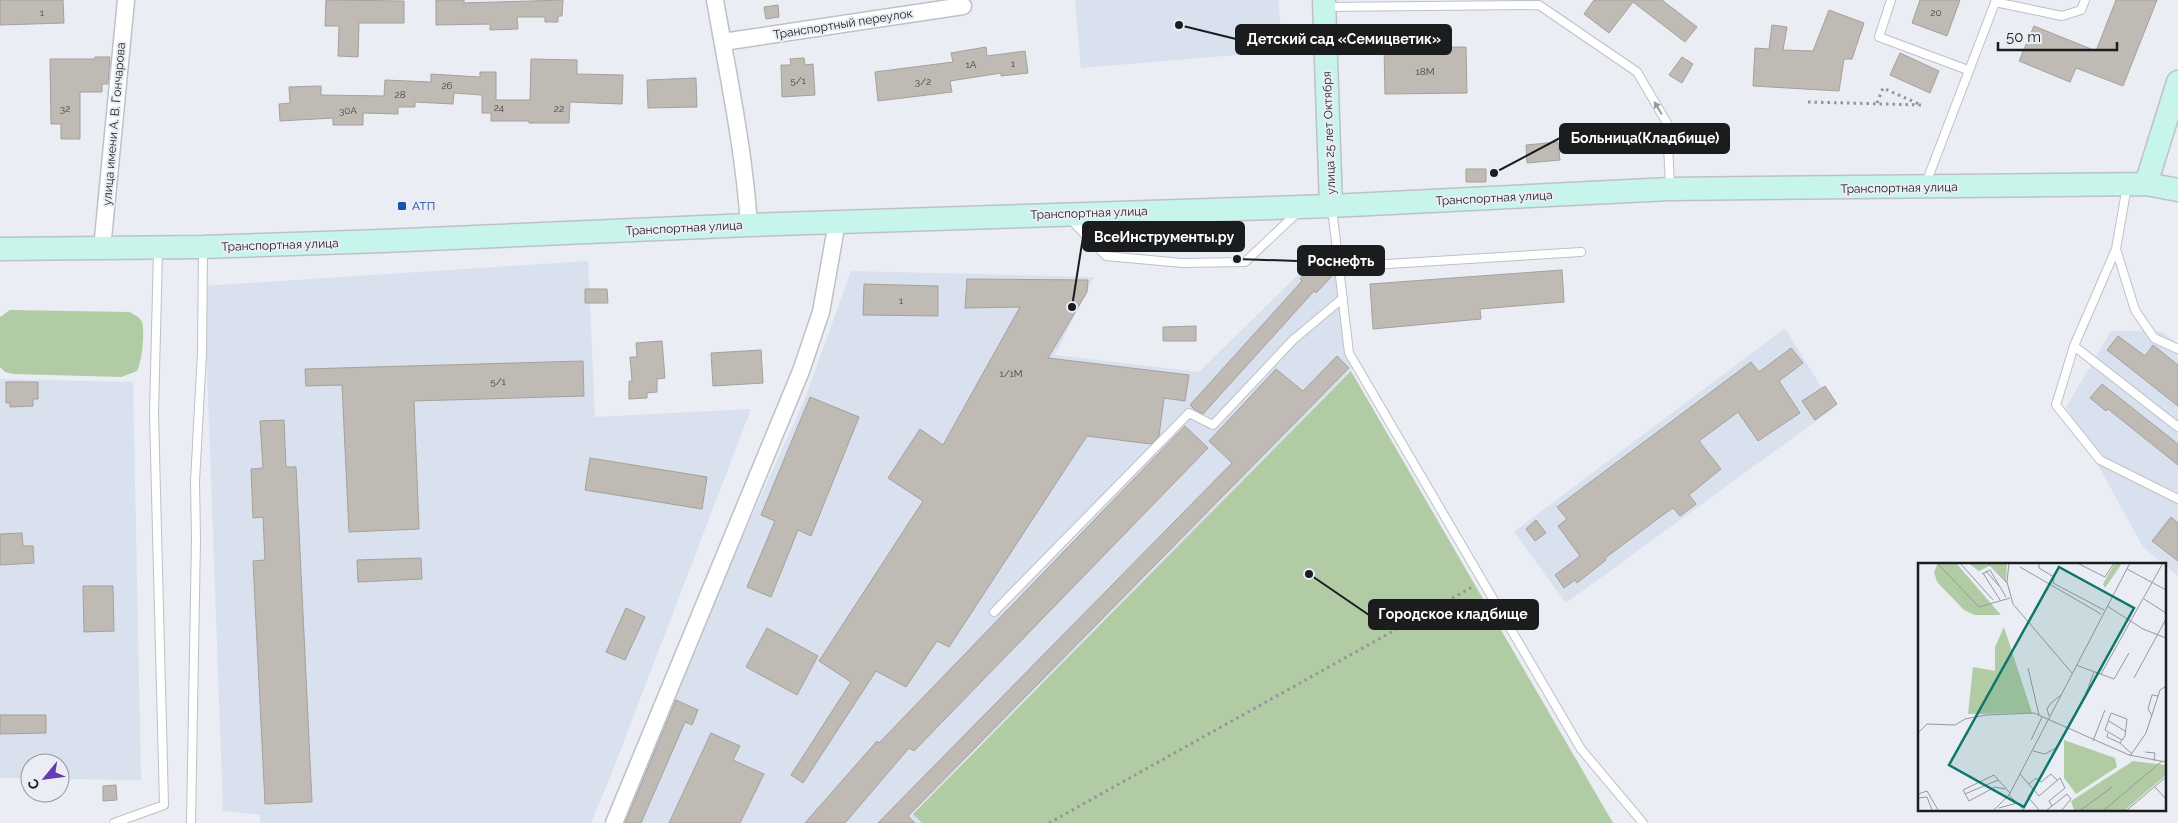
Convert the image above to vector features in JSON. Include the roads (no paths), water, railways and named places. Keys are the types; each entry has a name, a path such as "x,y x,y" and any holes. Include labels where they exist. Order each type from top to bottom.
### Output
{"main road":[{"name":"улица 25 лет Октября","path":"1324,4 1331,206"},
{"path":"2137,184 2178,82"},
{"name":"Транспортная улица","path":"0,249 203,247 749,225 1305,205 1331,206 1670,190 2137,184 2178,190"}],"street":[{"name":"улица имени А. В. Гончарова","path":"102,249 126,0"},
{"path":"715,0 734,104 749,225"},
{"name":"Транспортный переулок","path":"723,42 963,6"},
{"path":"614,823 801,371 820,312 837,222"}],"lane":[{"path":"1891,0 1879,37 1968,70"},
{"path":"1924,188 1996,1 2062,16 2081,10 2085,0"},
{"path":"1324,4 1539,5 1637,72 1667,123 1670,190"},
{"path":"2137,184 2116,249 2074,346 2056,404 2100,460 2178,500"},
{"path":"1066,214 1106,256 1182,263 1245,262 1305,205"},
{"path":"1331,206 1349,353 1581,750 1643,823"},
{"path":"190,823 196,549 195,481 202,353 203,247"},
{"path":"114,823 164,805 154,414 158,248"},
{"path":"2116,249 2135,310 2154,338 2178,349"},
{"path":"1339,267 1581,252"},
{"path":"994,612 1189,413 1213,425 1293,340 1343,298"},
{"path":"2074,346 2178,427"}],"place":[{"name":"Детский сад «Семицветик»","path":"1179,25"},
{"name":"Больница(Кладбище)","path":"1494,173"},
{"name":"АТП","path":"402,206"},
{"name":"Роснефть","path":"1237,259"},
{"name":"ВсеИнструменты.ру","path":"1072,307"},
{"name":"Городское кладбище","path":"1309,574"}]}
